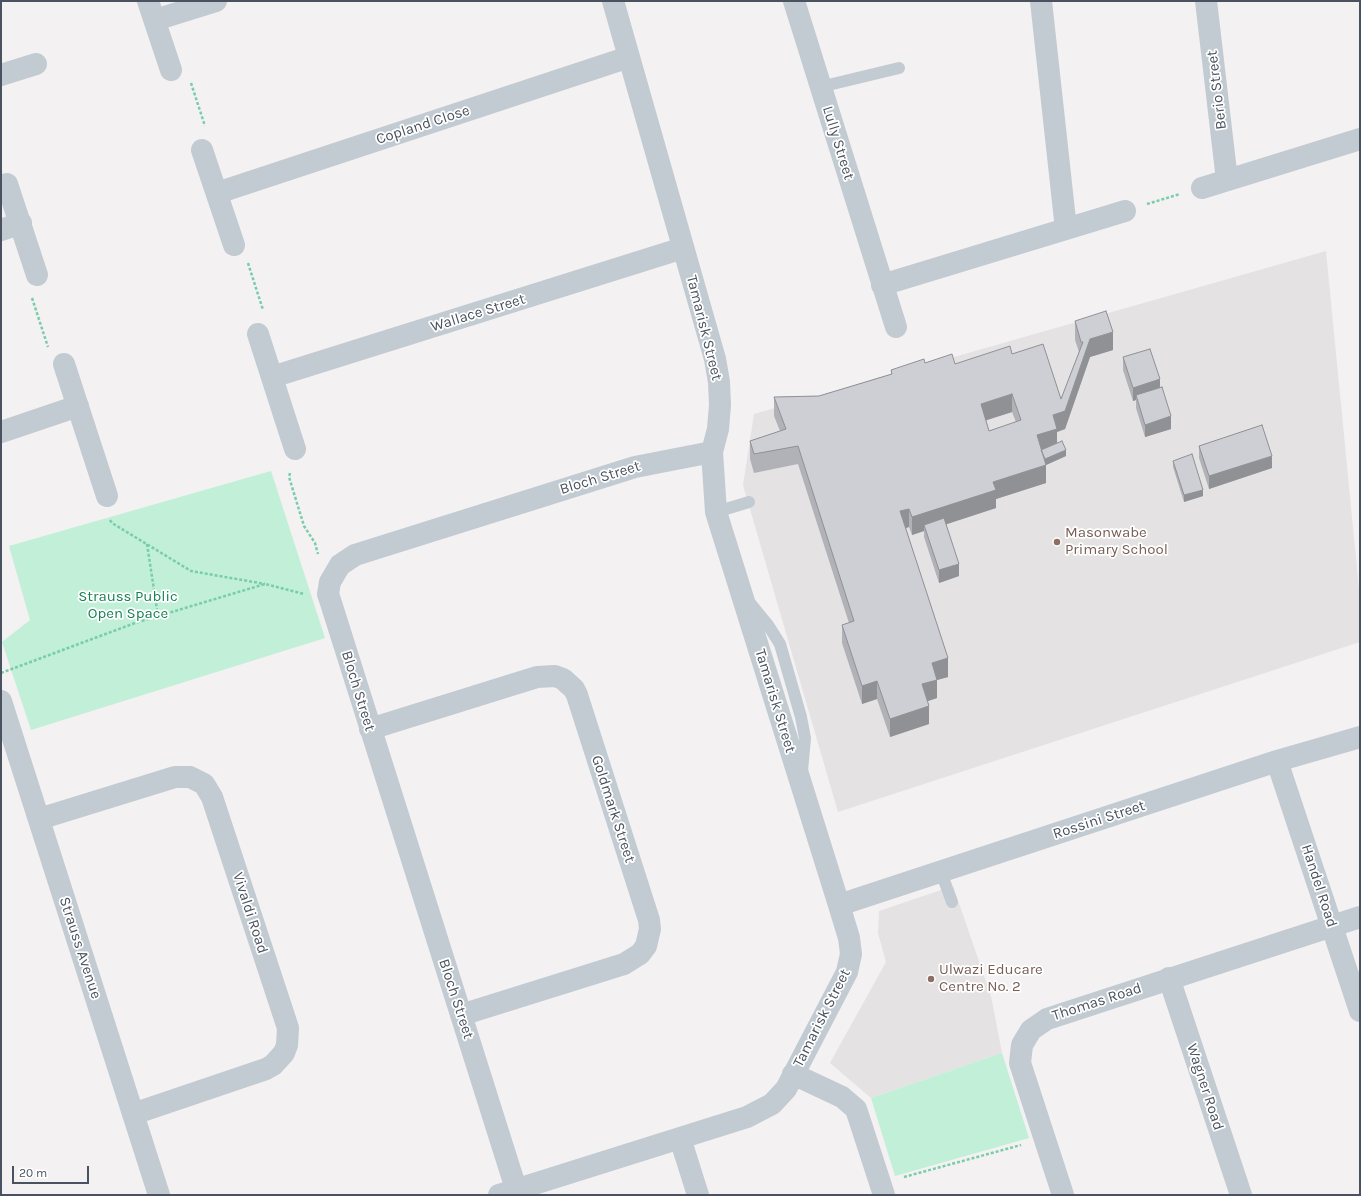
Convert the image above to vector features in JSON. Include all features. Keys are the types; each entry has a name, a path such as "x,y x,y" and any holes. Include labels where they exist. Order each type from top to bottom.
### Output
{"street":[{"path":"171,70 152,11 216,1"},
{"name":"Tamarisk Street","path":"511,1193 760,1112 779,1097 793,1074 847,972 850,963 851,946 839,905 716,512 712,452 718,429 720,405 719,382 715,359 613,1"},
{"name":"Lully Street","path":"794,1 896,327"},
{"path":"1041,1 1066,229"},
{"name":"Berio Street","path":"1206,1 1227,180"},
{"name":"Copland Close","path":"216,194 629,57"},
{"path":"1,74 36,64"},
{"path":"1202,188 1360,139"},
{"path":"202,150 234,245"},
{"path":"8,184 11,227 37,275"},
{"path":"882,285 1125,211"},
{"name":"Wallace Street","path":"272,377 684,248"},
{"path":"258,334 295,449"},
{"path":"64,364 107,496"},
{"path":"1,432 78,406"},
{"name":"Bloch Street","path":"511,1193 461,1015 328,594 330,582 335,571 347,559 355,555 635,466 712,452"},
{"name":"Goldmark Street","path":"370,730 537,677 546,675 563,679 574,689 577,695 649,920 650,929 646,946 640,954 624,964 461,1015"},
{"name":"Strauss Avenue","path":"1,701 159,1195"},
{"name":"Rossini Street","path":"839,905 1278,761 1360,737"},
{"name":"Handel Road","path":"1278,761 1360,1011"},
{"name":"Vivaldi Road","path":"39,819 175,777 190,777 204,784 212,797 288,1028 287,1045 284,1053 280,1059 266,1069 133,1114"},
{"name":"Thomas Road","path":"1063,1195 1020,1064 1022,1045 1031,1030 1046,1019 1360,917"},
{"name":"Wagner Road","path":"1169,978 1241,1195"},
{"path":"793,1074 842,1097 856,1109 882,1190"},
{"path":"680,1138 698,1195"}],"lane":[{"path":"820,87 899,68"},
{"path":"716,512 749,502"},
{"path":"941,872 952,902"}],"path":[{"path":"171,70 188,75 208,137 202,150"},
{"path":"1125,211 1202,188"},
{"path":"234,245 244,252 265,317 258,334"},
{"path":"37,275 31,295 49,351 64,364"},
{"path":"295,449 290,477 304,526 315,543 321,562 335,571"},
{"path":"112,523 192,571 265,584 312,596 328,594"},
{"path":"147,544 158,616"},
{"path":"1,673 158,616 265,584"},
{"path":"882,1190 928,1171 1045,1140"}],"shaded area":[{"name":"Masonwabe Primary School","path":"1326,251 1360,599 1360,642 838,812 743,485 754,414"},
{"name":"Ulwazi Educare Centre No. 2","path":"953,886 991,996 1002,1053 871,1098 830,1063 886,962 878,933 879,911"}],"green space":[{"name":"Strauss Public Open Space","path":"271,471 325,638 31,730 2,642 30,620 9,546"},
{"path":"1002,1053 1029,1138 895,1176 871,1098"}],"building":[{"path":"1106,311 1113,332 1090,339 1065,411 1053,415 1057,429 1037,435 1046,465 993,482 996,490 912,517 909,509 900,511 948,658 932,663 937,680 922,684 929,706 890,719 877,681 862,686 842,625 854,621 798,446 754,454 750,441 786,429 774,397 819,396 892,374 891,370 924,359 925,363 952,354 955,364 1010,346 1012,354 1043,344 1061,399 1083,342 1081,342 1075,321","holes":["1012,394 1021,420 989,431 981,404"]},
{"path":"1150,349 1160,379 1133,388 1123,357"},
{"path":"1162,387 1171,416 1145,425 1136,395"},
{"path":"1262,425 1272,456 1209,476 1199,446"},
{"path":"1062,441 1066,450 1045,459 1041,450"},
{"path":"1192,454 1203,490 1184,495 1173,461"},
{"path":"944,518 959,564 939,570 924,525"}],"place":[{"name":"Masonwabe Primary School","path":"1057,542"},
{"name":"Ulwazi Educare Centre No. 2","path":"931,979"}]}
